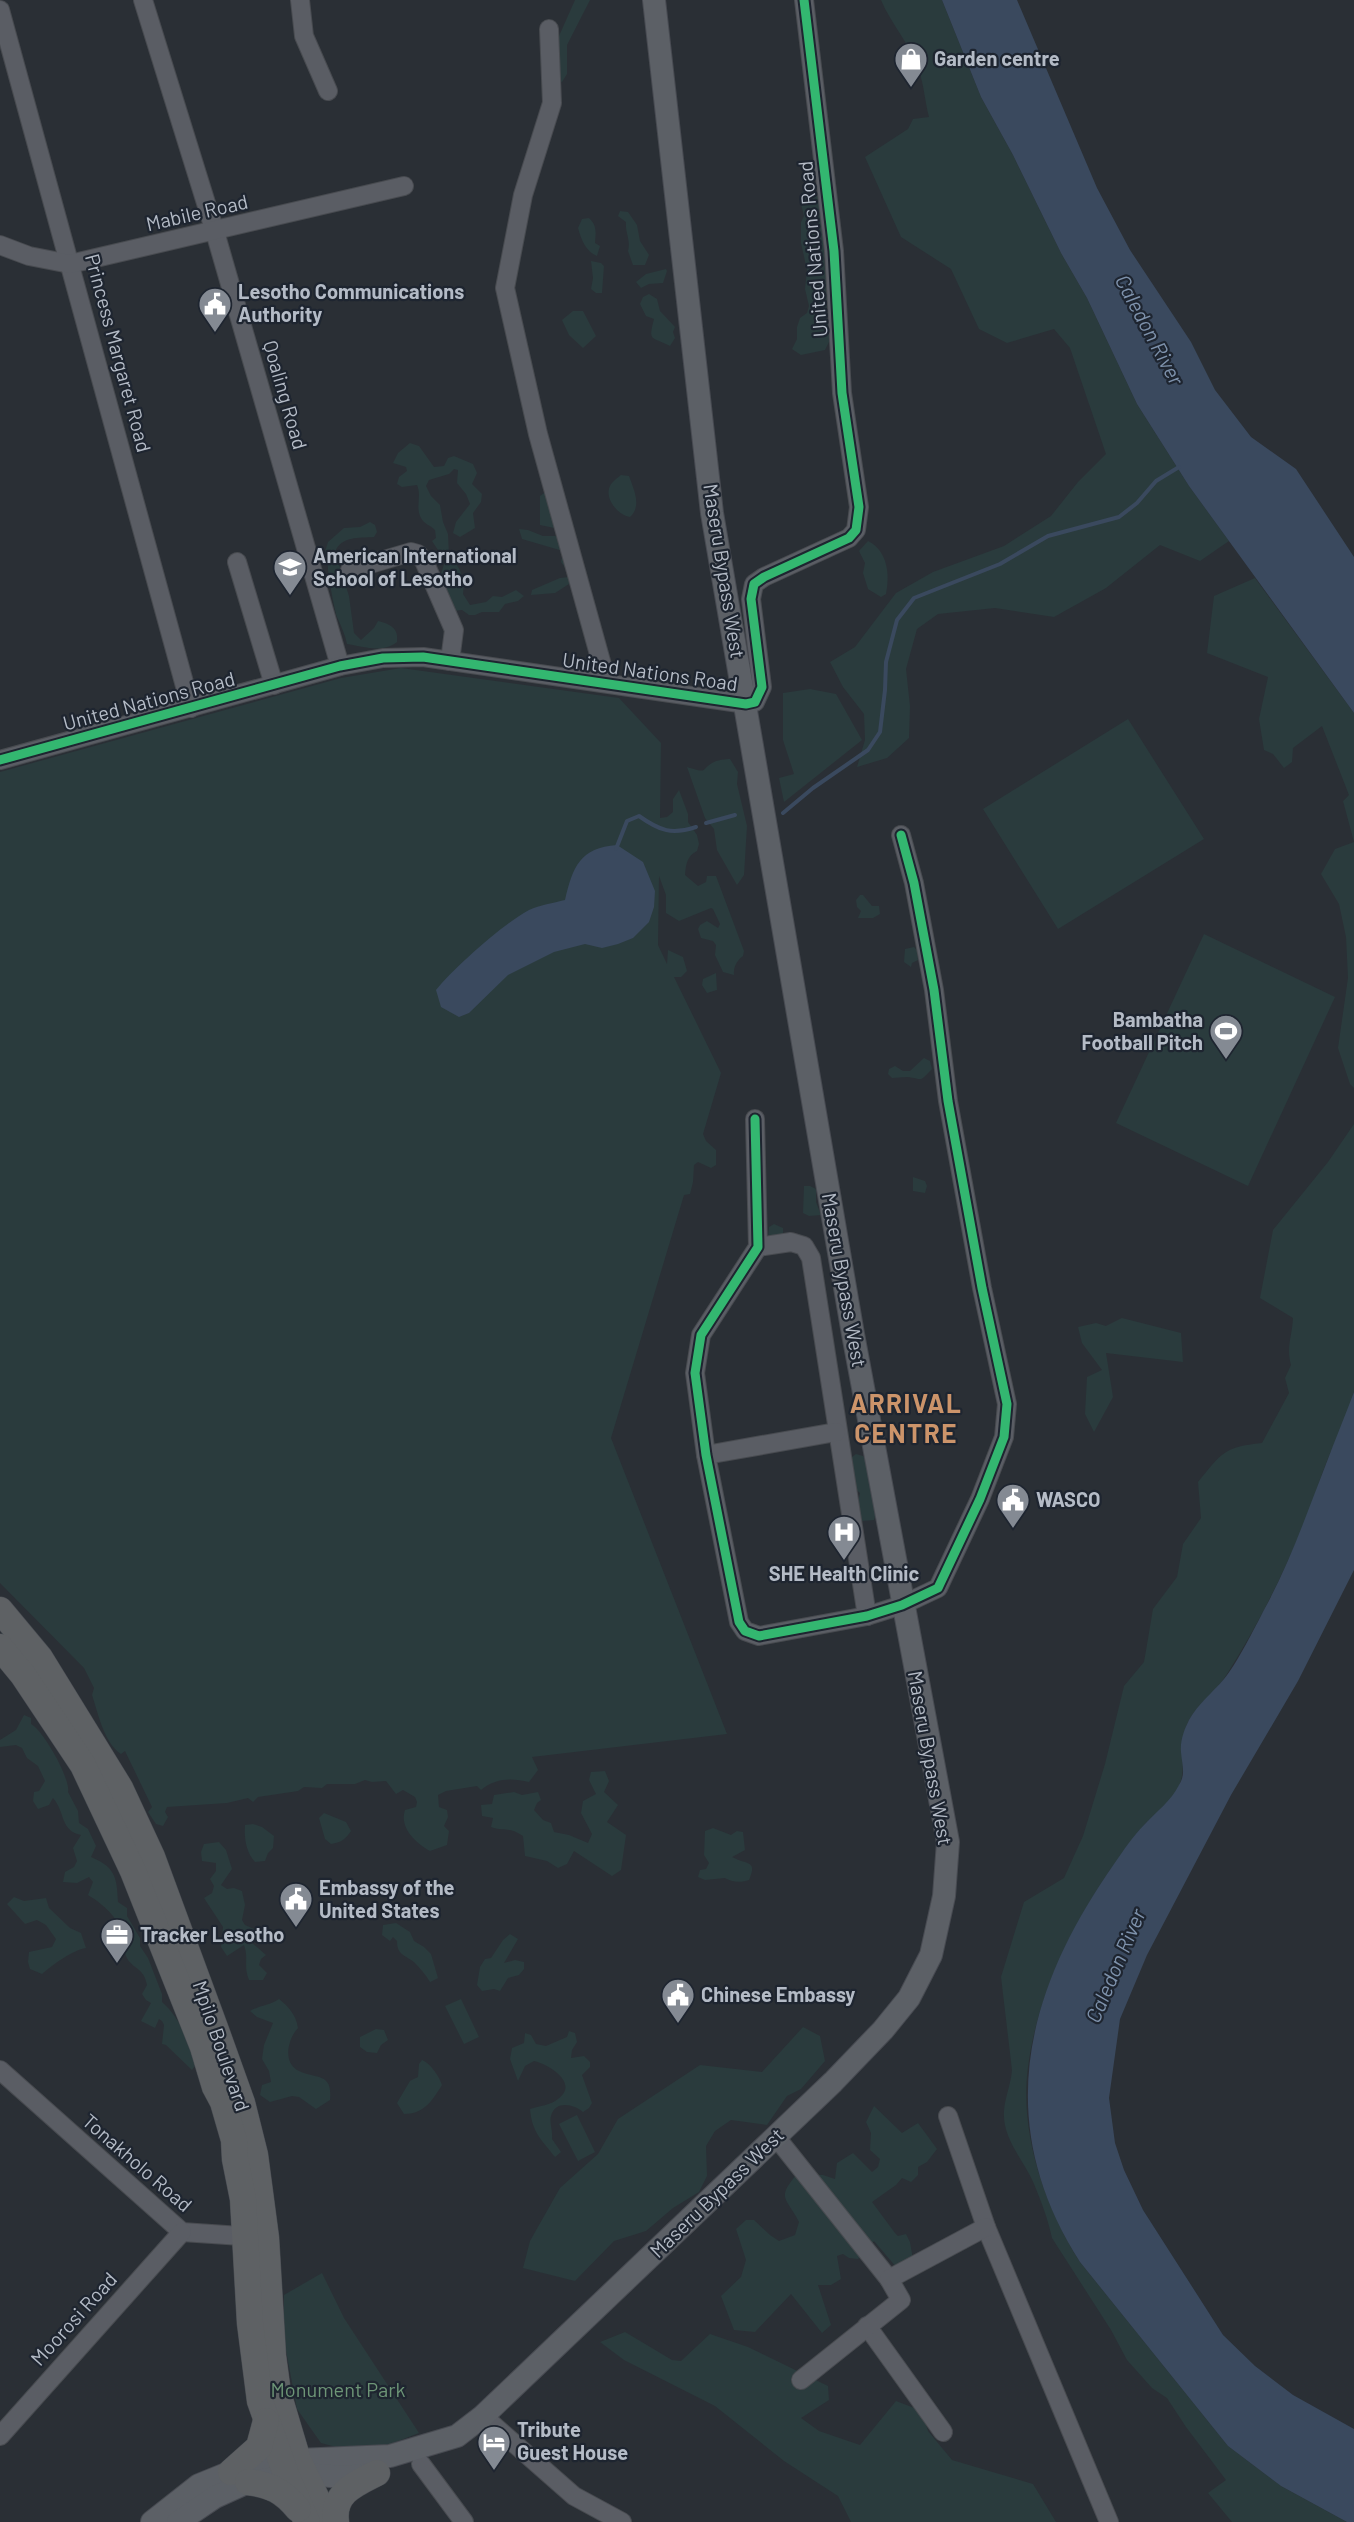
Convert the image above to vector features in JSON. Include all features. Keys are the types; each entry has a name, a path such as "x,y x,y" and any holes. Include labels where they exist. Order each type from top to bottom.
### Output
{"highway":[{"name":"Mpilo Boulevard","path":"0,1610 40,1658 120,1788 152,1857 242,2103 255,2155 256,2237 250,2323 260,2401 266,2421 293,2468 314,2521"},
{"name":"Mpilo Boulevard","path":"0,1647 23,1675 83,1765 124,1850 203,2047 215,2087 223,2102 234,2140 235,2159 243,2199 256,2237 278,2393 293,2468"},
{"path":"266,2421 259,2447 239,2477 279,2490 314,2521"},
{"path":"336,2522 336,2509 344,2492 377,2473"}],"main road":[{"name":"Maseru Bypass West","path":"293,2468 390,2456 457,2436 483,2416 776,2137 875,2039 909,1998 931,1955 940,1920 948,1842 851,1322 712,513 654,0"},
{"name":"Maseru Bypass West","path":"293,2468 343,2477 421,2464 448,2455 463,2445 483,2416"},
{"path":"152,2522 199,2485 293,2468"},
{"path":"178,2522 215,2497 239,2477"}],"street":[{"name":"Qoaling Road","path":"143,0 215,232 340,666"},
{"path":"300,0 304,36 328,92"},
{"name":"United Nations Road","path":"0,760 340,666 383,658 423,657 746,704 755,702 762,687 751,599 754,584 764,577 849,538 856,530 859,507 842,393 834,251 804,0"},
{"name":"Princess Margaret Road","path":"0,10 192,708"},
{"path":"549,29 552,103 523,195 505,288 538,434 607,684"},
{"name":"Mabile Road","path":"0,245 29,256 70,264 215,232 404,186"},
{"path":"350,570 411,552 418,554 424,561 454,630 450,661"},
{"path":"237,562 274,685"},
{"path":"755,1119 758,1247 701,1335 695,1373 706,1455 739,1622 744,1631 759,1636 867,1616 902,1605 938,1588 980,1499 1004,1437 1007,1404 982,1288 948,1101 934,990 914,883 901,835"},
{"path":"758,1247 791,1242 804,1246 810,1258 867,1616"},
{"path":"706,1455 836,1432"},
{"name":"Tonakholo Road","path":"0,2070 182,2232 256,2237"},
{"path":"948,2116 986,2227 1109,2522"},
{"path":"776,2137 889,2279 901,2300 801,2380"},
{"path":"889,2279 986,2227"},
{"name":"Moorosi Road","path":"0,2436 182,2232"},
{"path":"867,2326 943,2432"},
{"path":"483,2416 574,2496 621,2522"},
{"path":"421,2464 464,2522"}],"green space":[{"path":"575,0 590,0 567,45 567,74 562,82 555,79 556,49 559,36"},
{"path":"881,0 942,0 981,97 1013,155 1061,253 1087,298 1137,404 1189,486 1229,541 1200,561 1160,545 1106,588 1054,617 995,608 938,614 917,629 906,669 910,706 909,738 887,758 857,767 865,740 864,714 843,687 830,662 855,647 896,593 933,572 1004,546 1051,516 1078,482 1106,454 1070,348 1054,329 1007,343 979,329 951,269 901,237 865,157 908,129 913,119 929,117 915,61"},
{"path":"810,191 820,198 822,208 820,217 827,253 824,259 828,281 826,317 833,334 825,350 801,355 792,349 797,339 800,318 807,313 809,306 805,289 807,270 801,243 801,222 804,216 800,200 802,192"},
{"path":"620,211 628,212 637,225 640,241 649,255 645,265 633,265 628,251 626,222 618,216"},
{"path":"589,218 595,226 595,243 600,246 597,256 582,241 578,228 582,219"},
{"path":"591,261 604,266 602,293 596,293 591,289 593,278"},
{"path":"666,269 663,283 649,284 641,288 636,282 646,274"},
{"path":"649,294 657,299 660,311 675,327 673,332 675,338 670,346 651,335 654,319 646,316 640,304 643,297"},
{"path":"573,311 583,311 596,336 583,348 569,335 562,320"},
{"path":"410,443 419,446 434,467 444,466 448,458 454,456 473,464 477,473 472,484 482,494 481,502 473,513 475,528 460,537 453,533 456,522 470,504 466,494 457,483 458,470 454,469 449,474 429,480 426,486 431,496 440,505 448,534 449,555 440,553 432,541 436,538 435,530 421,518 417,485 402,487 397,484 399,477 407,471 406,467 393,463 398,453"},
{"path":"621,475 629,476 636,498 636,508 630,517 625,516 613,506 609,496 610,486"},
{"path":"544,493 549,494 559,529 540,525 540,496"},
{"path":"370,522 375,525 377,532 374,537 346,540 335,552 349,596 354,633 361,640 378,621 390,625 397,633 397,642 385,648 347,644 336,614 328,566 323,558 328,542 344,528 360,527"},
{"path":"519,529 543,536 556,536 566,545 568,572 561,562 563,551 522,539"},
{"path":"868,541 880,551 886,564 886,594 881,597 868,589 863,573 865,563 859,551"},
{"path":"449,559 459,569 463,579 463,594 470,605 486,602 493,596 502,597 516,590 524,596 518,601 505,604 499,612 469,615 462,610 453,611 448,592 439,580 445,561"},
{"path":"569,577 569,584 555,593 531,595 532,590 560,578"},
{"path":"1255,578 1354,713 1354,842 1343,801 1349,795 1322,726 1293,748 1292,762 1284,768 1273,754 1264,750 1259,719 1268,677 1207,653 1214,596"},
{"path":"401,668 619,698 661,743 660,818 667,817 673,812 673,799 679,790 688,814 688,822 697,835 699,844 697,851 688,861 685,875 698,886 706,882 707,876 716,876 744,951 736,964 734,975 723,972 715,955 716,945 713,941 701,938 698,929 707,921 718,928 720,924 713,909 679,921 666,913 666,895 659,876 658,945 667,964 668,950 683,957 687,971 681,977 674,977 721,1073 703,1134 706,1141 716,1150 716,1165 711,1168 698,1162 694,1165 690,1194 684,1195 611,1438 727,1734 532,1757 538,1770 529,1782 504,1780 492,1783 481,1790 477,1786 446,1791 438,1795 439,1807 447,1810 448,1817 444,1826 449,1831 447,1845 430,1851 414,1839 404,1823 405,1810 416,1807 415,1797 403,1790 396,1794 386,1781 365,1780 355,1784 327,1784 322,1788 304,1787 298,1791 258,1797 253,1802 248,1798 227,1803 167,1807 165,1812 168,1817 163,1826 156,1824 148,1812 152,1807 125,1751 121,1754 115,1749 106,1735 92,1695 94,1688 84,1668 0,1583 0,772 341,678"},
{"path":"810,689 836,694 862,740 784,802 779,778 794,774 783,740 783,693"},
{"path":"1128,719 1204,839 1058,929 983,809"},
{"path":"730,759 738,772 737,784 747,826 744,875 737,885 717,850 714,829 705,818 687,767 702,771 716,761"},
{"path":"1354,842 1354,1088 1350,1084 1338,1048 1348,978 1346,937 1339,904 1321,874 1335,849"},
{"path":"863,895 872,906 879,906 880,914 873,918 858,918 861,911 857,907 856,900"},
{"name":"Bambatha Football Pitch","path":"1204,934 1335,997 1248,1186 1116,1123"},
{"path":"914,947 917,950 918,960 912,963 911,967 904,962 905,949"},
{"path":"716,973 717,990 707,993 702,985 703,979"},
{"path":"924,1058 930,1061 932,1069 921,1079 892,1078 888,1074 889,1069 895,1066 903,1071 910,1071"},
{"path":"1354,1124 1354,1391 1349,1409 1324,1468 1306,1519 1270,1598 1227,1674 1188,1722 1184,1732 1180,1784 1172,1797 1145,1824 1122,1853 1071,1935 1039,2013 1028,2067 1027,2118 1031,2143 1046,2194 1067,2241 1080,2262 1228,2446 1281,2486 1347,2522 1232,2522 1208,2493 1226,2480 1167,2398 1152,2388 1127,2360 1111,2330 1052,2238 1034,2184 1006,2131 1004,2111 1012,2070 1001,1977 1024,1902 1064,1878 1083,1836 1105,1764 1124,1686 1144,1662 1153,1609 1177,1577 1183,1544 1201,1518 1198,1482 1224,1453 1231,1449 1262,1443 1289,1393 1285,1378 1291,1365 1289,1347 1293,1318 1260,1298 1273,1230 1328,1162"},
{"path":"913,1177 925,1181 927,1186 925,1193 913,1191"},
{"path":"804,1186 816,1189 816,1202 821,1215 809,1216 803,1213"},
{"path":"774,1224 783,1228 783,1237 768,1237 769,1227"},
{"path":"1122,1318 1181,1333 1183,1362 1106,1353 1113,1397 1094,1432 1085,1414 1087,1377 1102,1370 1082,1343 1078,1327 1096,1323 1106,1326"},
{"path":"856,1454 863,1456 875,1469 870,1491 877,1499 878,1508 874,1520 862,1521 858,1503 860,1493 848,1482 851,1458"},
{"path":"24,1715 31,1718 31,1724 42,1735 61,1766 68,1792 78,1811 79,1823 88,1829 96,1846 91,1857 105,1865 113,1874 117,1886 118,1902 127,1908 127,1916 140,1938 140,1946 148,1958 162,1994 162,2002 179,2023 191,2046 197,2063 192,2070 166,2045 162,2044 164,2025 162,2021 159,2019 155,2028 141,2021 151,2003 142,1994 147,1985 146,1980 128,1960 115,1919 102,1905 88,1895 93,1882 89,1877 77,1883 63,1882 65,1872 74,1867 77,1861 73,1848 81,1835 69,1829 53,1798 49,1805 38,1809 33,1801 34,1792 39,1791 45,1781 38,1766 27,1758 22,1748 16,1745 0,1747 0,1740 16,1730"},
{"path":"605,1771 609,1781 604,1792 618,1805 607,1822 626,1835 621,1870 612,1876 574,1851 567,1864 558,1868 547,1861 525,1856 523,1836 514,1831 491,1827 493,1818 482,1816 481,1805 492,1804 494,1795 514,1792 522,1795 538,1792 541,1800 534,1810 543,1820 551,1823 554,1832 588,1843 592,1834 581,1813 583,1801 596,1794 589,1780 591,1772"},
{"path":"324,1813 346,1822 351,1831 345,1839 331,1844 325,1839 319,1818"},
{"path":"253,1824 262,1827 274,1836 273,1848 265,1861 255,1862 245,1840 245,1825"},
{"path":"713,1828 731,1835 737,1831 743,1832 745,1850 732,1857 752,1866 749,1880 736,1882 725,1878 705,1880 698,1877 700,1870 706,1869 709,1863 704,1855 705,1831"},
{"path":"219,1842 226,1850 232,1869 221,1885 227,1889 234,1888 242,1891 245,1905 242,1920 245,1925 254,1929 255,1933 251,1942 266,1955 261,1959 259,1965 267,1973 263,1980 249,1980 244,1945 227,1956 221,1947 223,1927 204,1898 212,1893 214,1886 210,1879 216,1871 216,1863 202,1861 201,1852 204,1844"},
{"path":"14,1897 24,1901 46,1898 49,1908 70,1928 81,1933 86,1948 57,1962 42,1974 30,1969 29,1952 52,1947 56,1939 46,1925 37,1920 25,1924 7,1904"},
{"path":"396,1923 410,1932 414,1941 431,1954 438,1978 430,1982 414,1962 400,1952 397,1941 393,1937 390,1941 382,1935 383,1925"},
{"path":"510,1934 518,1939 504,1963 515,1960 524,1962 524,1969 519,1975 508,1978 500,1991 494,1989 482,1991 477,1985 480,1967 485,1959 491,1958"},
{"path":"279,1999 292,2012 298,2028 288,2049 292,2066 304,2073 326,2080 329,2084 330,2100 316,2109 299,2097 292,2096 270,2102 260,2095 262,2085 271,2082 269,2071 262,2059 264,2045 273,2023 257,2017 250,2011"},
{"path":"461,1999 479,2037 464,2044 445,2006"},
{"path":"803,2027 820,2036 825,2061 801,2089 787,2096 767,2125 731,2120 715,2131 706,2146 707,2176 699,2192 673,2208 646,2231 614,2241 575,2281 523,2268 530,2241 560,2188 598,2154 618,2119 700,2065 762,2072"},
{"path":"376,2029 384,2030 388,2040 381,2045 377,2053 367,2052 360,2047 360,2037"},
{"path":"569,2031 575,2033 577,2042 572,2050 571,2058 584,2056 590,2062 590,2067 582,2075 592,2103 583,2112 565,2105 553,2111 552,2139 561,2152 555,2157 535,2130 530,2109 558,2099 566,2087 564,2081 554,2070 534,2061 525,2066 518,2081 510,2059 512,2048 524,2043 525,2033 531,2035 536,2044 546,2046 567,2037"},
{"path":"422,2060 434,2071 442,2085 422,2109 404,2114 397,2103 410,2081 418,2077 419,2064"},
{"path":"874,2106 902,2133 918,2123 937,2149 927,2162 918,2167 918,2175 911,2182 902,2178 872,2202 898,2236 906,2234 910,2242 914,2265 902,2274 874,2241 858,2259 849,2258 843,2254 837,2256 841,2279 831,2285 818,2285 831,2325 822,2333 791,2294 755,2332 734,2330 721,2296 741,2277 746,2260 736,2229 746,2220 754,2220 779,2241 795,2235 799,2222 785,2194 797,2174 823,2175 835,2179 837,2163 853,2153 872,2172 878,2167 880,2159 870,2150 871,2133 866,2122"},
{"path":"577,2115 595,2152 578,2161 559,2124"},
{"name":"Monument Park","path":"322,2273 344,2318 419,2433 388,2445 336,2447 321,2443 297,2409 284,2340 284,2295"},
{"path":"625,2332 672,2360 681,2361 710,2334 748,2347 828,2386 829,2400 801,2418 819,2431 860,2445 896,2401 922,2411 928,2431 952,2460 1033,2484 1056,2522 851,2522 838,2496 784,2461 715,2406 624,2360 600,2342"}],"water":[{"name":"Caledon River","path":"942,0 1017,0 1097,188 1130,250 1191,342 1215,390 1251,437 1296,469 1354,557 1354,713 1189,486 1137,404 1087,298 1061,253 1013,155 981,97"},
{"path":"617,845 643,862 655,891 654,907 649,922 633,938 602,948 585,944 554,952 508,975 469,1013 459,1017 441,1007 436,990 467,958 493,935 529,910 565,900 571,877 580,861 594,850"},
{"name":"Caledon River","path":"1354,1392 1354,1570 1298,1681 1231,1795 1147,1955 1120,2019 1109,2098 1115,2143 1124,2170 1143,2210 1223,2335 1255,2366 1293,2395 1354,2429 1354,2522 1347,2522 1281,2486 1228,2446 1080,2262 1052,2210 1035,2159 1028,2108 1030,2058 1041,2009 1059,1960 1083,1912 1114,1864 1136,1834 1176,1791 1182,1777 1181,1744 1187,1724 1235,1664 1274,1591 1298,1537"}],"waterway":[{"path":"783,813 813,788 868,750 880,732 886,662 897,620 914,598 1000,564 1048,536 1119,517 1137,503 1156,481 1179,467"},
{"path":"706,823 735,815"},
{"path":"616,849 627,821 639,816 666,830 680,831 696,827"}],"cycle path":[{"path":"0,760 340,666 383,658 423,657 746,704 755,702 762,687 751,599 754,584 764,577 849,538 856,530 859,507 842,393 834,251 804,0"},
{"path":"755,1119 758,1247 701,1335 695,1373 706,1455 739,1622 745,1631 759,1636 867,1616 902,1605 938,1588 980,1499 1004,1437 1007,1404 982,1288 948,1101 934,990 914,883 901,835"}],"place":[{"name":"Garden centre","path":"911,88"},
{"name":"Lesotho Communications Authority","path":"215,333"},
{"name":"American International School of Lesotho","path":"290,596"},
{"name":"Bambatha Football Pitch","path":"1226,1060"},
{"name":"WASCO","path":"1013,1529"},
{"name":"SHE Health Clinic","path":"844,1561"},
{"name":"Embassy of the United States","path":"296,1928"},
{"name":"Tracker Lesotho","path":"117,1964"},
{"name":"Chinese Embassy","path":"678,2024"},
{"name":"Tribute Guest House","path":"494,2471"}],"district":[{"name":"ARRIVAL CENTRE","path":"906,1419"}]}
